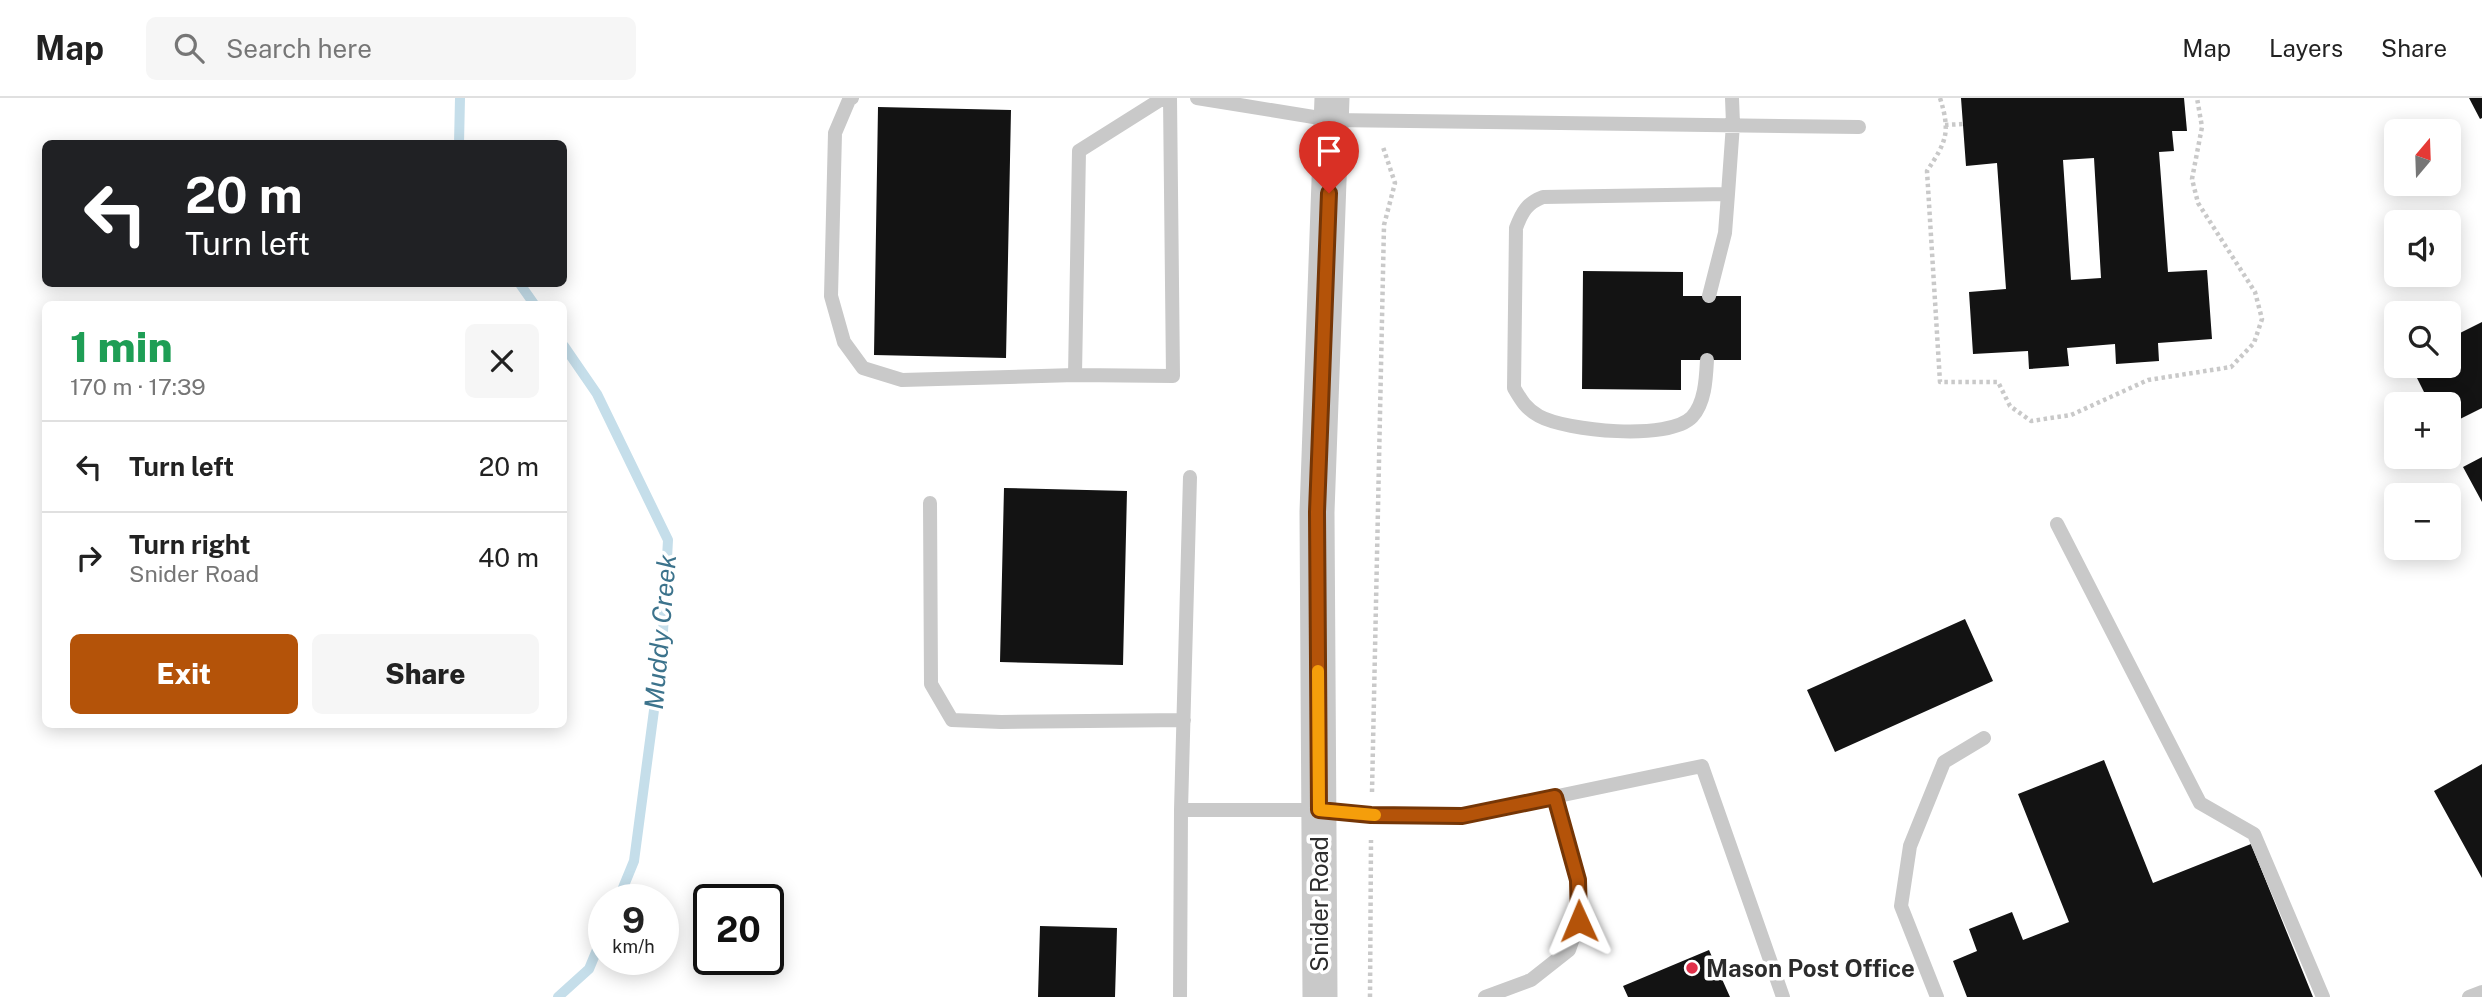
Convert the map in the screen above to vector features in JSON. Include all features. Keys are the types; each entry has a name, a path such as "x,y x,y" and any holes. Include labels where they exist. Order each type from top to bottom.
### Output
{"street":[{"name":"Snider Road","path":"1320,997 1317,512 1332,109"}],"lane":[{"path":"852,98 835,132 831,296 844,342 863,368 902,380 1075,375 1173,376 1170,98"},
{"path":"1075,375 1079,151 1163,98"},
{"path":"1197,98 1332,109 1375,120 1859,127"},
{"path":"1709,296 1725,233 1733,124 1732,98"},
{"path":"1707,360 1700,405 1691,419 1658,430 1608,430 1560,425 1525,407 1514,388 1516,228 1521,215 1531,202 1543,197 1728,194"},
{"path":"1180,997 1181,810 1190,477"},
{"path":"930,503 931,684 952,720 1184,720"},
{"path":"2057,524 2200,803 2254,834 2323,997"},
{"path":"1937,997 1901,906 1910,846 1944,762 1984,738"},
{"path":"1181,810 1319,810 1371,815 1462,816 1702,766 1783,997"},
{"path":"1485,997 1531,980 1569,950 1573,941 1579,921 1578,880 1555,797"},
{"path":"2469,997 2482,992"}],"path":[{"path":"1940,98 1945,115 1945,144 1927,172 1940,382 1998,382 2010,406 2031,421 2071,415 2148,380 2231,367 2254,343 2262,319 2255,292 2198,203 2192,179 2202,127 2197,98"},
{"path":"1370,997 1371,815 1384,225 1395,183 1375,120"},
{"path":"1945,125 1963,124"}],"building":[{"path":"1961,98 2184,98 2187,131 2172,131 2174,151 2159,152 2168,272 2207,270 2212,339 2158,343 2159,361 2116,364 2115,344 2067,348 2069,366 2029,369 2028,351 1973,354 1969,292 2006,289 1997,163 1966,166","holes":["2094,158 2101,278 2071,280 2063,160"]},
{"path":"2469,98 2482,98 2482,118 2480,119"},
{"path":"878,107 1011,110 1006,358 874,355"},
{"path":"1583,271 1683,272 1683,296 1741,296 1741,360 1681,360 1681,390 1582,389"},
{"path":"2482,322 2482,408 2461,418 2461,392 2424,392 2417,378 2461,378 2461,332"},
{"path":"2482,457 2482,502 2463,467"},
{"path":"1004,488 1127,491 1123,665 1000,662"},
{"path":"1965,619 1993,681 1835,752 1807,690"},
{"path":"2104,760 2153,883 2251,844 2313,997 1967,997 1953,961 1977,951 1969,929 2012,912 2023,940 2069,922 2018,794"},
{"path":"2482,764 2482,878 2434,791"},
{"path":"1040,926 1117,928 1115,997 1038,997"},
{"name":"Mason Post Office","path":"1709,950 1730,997 1628,997 1623,986"}],"waterway":[{"name":"Muddy Creek","path":"459,140 460,98"},
{"name":"Muddy Creek","path":"522,287 532,301"},
{"name":"Muddy Creek","path":"567,350 597,394 668,540 662,650 634,861 625,884"},
{"name":"Muddy Creek","path":"558,997 588,970"}],"slow traffic":[{"path":"1318,671 1319,810 1375,815"}],"place":[{"name":"Mason Post Office","path":"1692,968"}],"route":[{"path":"1329,193 1317,512 1319,810 1371,815 1462,816 1555,797 1578,880 1579,921"}]}
